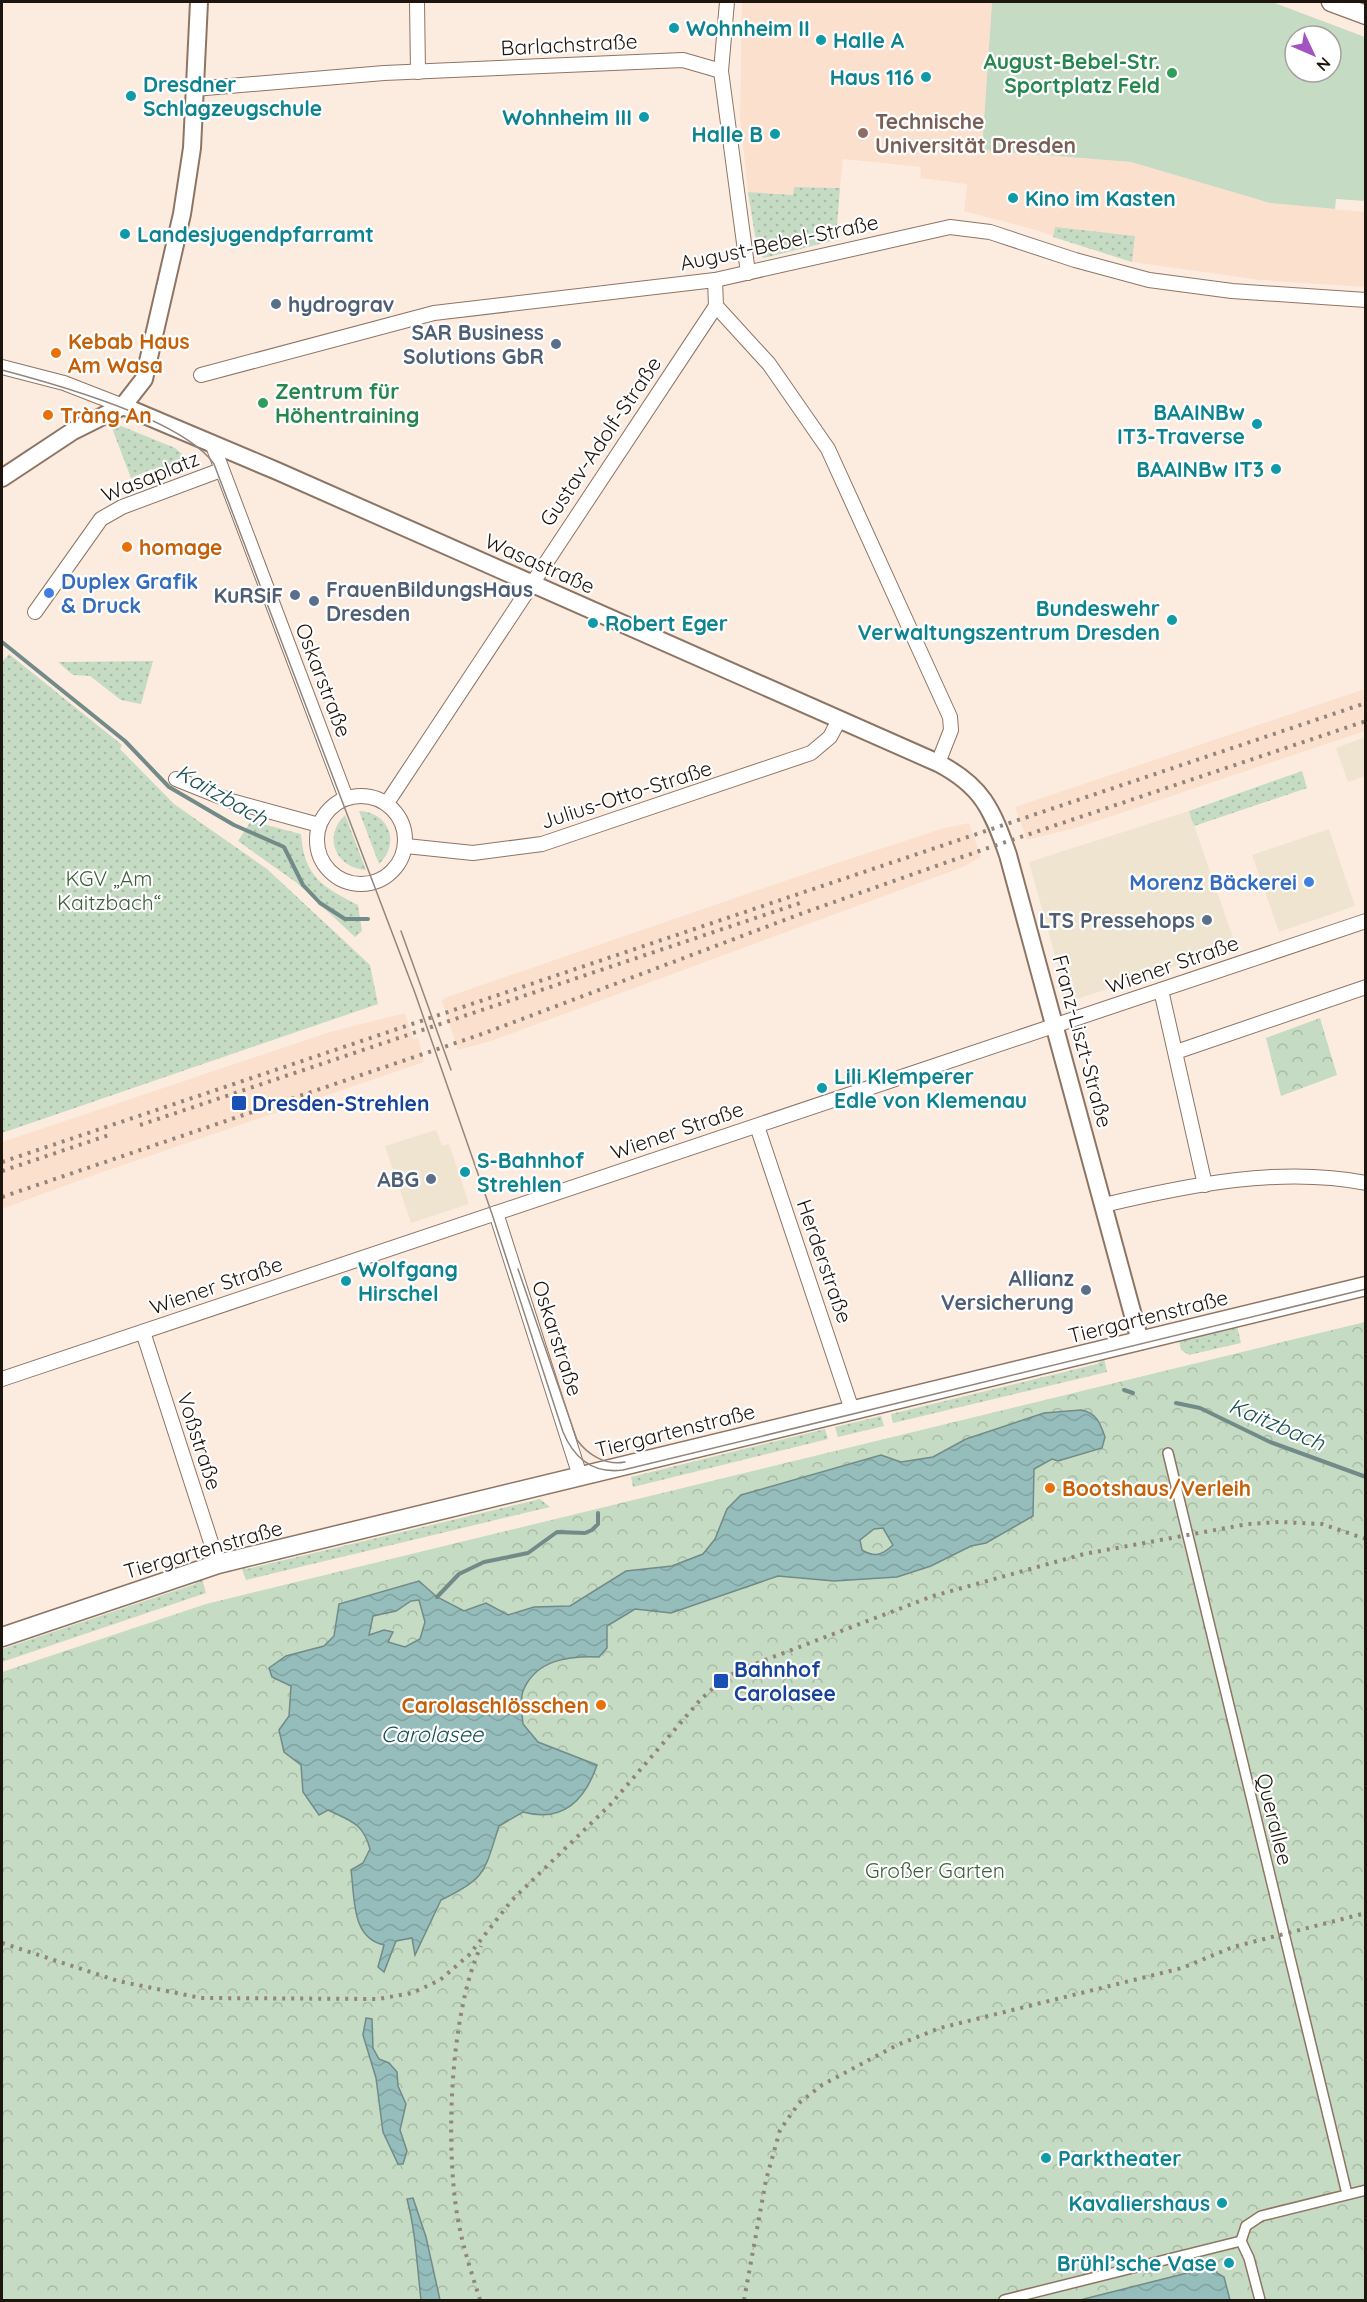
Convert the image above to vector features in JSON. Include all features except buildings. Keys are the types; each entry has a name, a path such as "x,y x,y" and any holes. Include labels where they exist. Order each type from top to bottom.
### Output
{"main road":[{"path":"1331,2 1365,15"},
{"name":"Tiergartenstraße","path":"2,1637 218,1564 1365,1286"}],"street":[{"path":"2,478 73,431 123,406 144,379 175,253 192,148 199,2"},
{"path":"417,2 418,72"},
{"path":"727,2 720,71 748,273"},
{"name":"Barlachstraße","path":"194,89 418,72 683,60 720,71"},
{"name":"August-Bebel-Straße","path":"201,375 434,313 715,280 915,233 957,226 990,232 1075,260 1149,280 1232,291 1365,300"},
{"path":"715,280 716,306 769,364 828,449 950,717 951,730 938,764"},
{"name":"Gustav-Adolf-Straße","path":"387,803 530,583 716,306"},
{"path":"2,367 64,384 123,406"},
{"name":"Wasastraße","path":"123,406 212,443 938,764"},
{"name":"Oskarstraße","path":"212,443 346,798"},
{"name":"Wasaplatz","path":"35,612 95,527 109,514 221,470"},
{"name":"Julius-Otto-Straße","path":"406,846 473,853 542,844 812,753 830,737 839,720"},
{"name":"Franz-Liszt-Straße","path":"938,764 957,773 972,785 991,810 1008,855 1140,1341"},
{"path":"176,779 231,801 319,825"},
{"path":"363,795 387,803 402,822 406,846 393,871 382,879 361,884 347,882 334,876 321,859 316,839 319,825 333,805 346,798 363,795"},
{"name":"Wiener Straße","path":"2,1379 1365,921"},
{"path":"1176,1052 1365,987"},
{"path":"1161,990 1205,1185"},
{"name":"Herderstraße","path":"757,1125 852,1410"},
{"path":"1104,1204 1205,1185 1295,1175 1365,1183"},
{"name":"Oskarstraße","path":"496,1213 580,1476"},
{"name":"Voßstraße","path":"143,1332 218,1564"},
{"name":"Querallee","path":"1168,1453 1347,2194"},
{"path":"1260,2301 1249,2258 1241,2241 1246,2226 1262,2216 1365,2190"},
{"path":"1004,2301 1241,2241"}],"shaded area":[{"name":"Technische Universität Dresden","path":"742,2 992,2 982,150 1131,162 1270,203 1365,212 1365,287 1260,280 1132,262 1032,229 964,211 967,184 920,178 921,167 843,159 840,188 795,187 793,195 748,192 740,116"},
{"path":"1365,689 1365,731 1079,827 1027,840 1015,807"},
{"path":"1365,737 1365,776 1348,782 1336,748"},
{"path":"1189,811 1236,946 1068,1002 1029,862"},
{"path":"969,823 981,857 963,867 491,1041 458,1050 442,1001 444,998 840,862 944,828"},
{"path":"1329,829 1355,906 1279,932 1252,855"},
{"path":"405,1013 413,1039 418,1038 424,1062 97,1174 2,1209 2,1142 330,1032"},
{"path":"436,1130 442,1146 449,1144 469,1204 411,1223 385,1146"}],"green space":[{"path":"992,2 1272,2 1330,24 1283,24 1283,84 1343,84 1343,29 1365,37 1365,201 1336,199 1335,209 1270,203 1131,162 982,150"},
{"path":"794,187 840,188 836,240 764,258 758,254 748,192 793,195"},
{"path":"1055,227 1135,236 1132,262 1053,237"},
{"path":"121,426 175,448 189,460 154,474 152,469 131,478 112,428"},
{"name":"KGV „Am Kaitzbach“","path":"9,654 122,745 120,749 174,804 267,869 370,965 378,1004 2,1133 2,662"},
{"path":"153,661 141,704 121,700 90,676 73,675 58,662"},
{"path":"1302,771 1307,788 1194,826 1189,811"},
{"path":"359,811 378,817 388,830 389,847 386,856 379,864"},
{"path":"345,815 366,870 347,864 336,850 334,833"},
{"path":"251,821 301,834 306,860 311,870 325,886 358,905 362,931 355,937 297,883 238,841"},
{"path":"1320,1018 1337,1075 1281,1096 1266,1038"},
{"name":"Großer Garten","path":"1365,1322 1365,2300 2,2300 2,1672 206,1604"},
{"path":"1237,1326 1241,1343 1189,1355 1181,1350 1179,1340"},
{"path":"1104,1358 1107,1372 893,1423 891,1414 1097,1364"},
{"path":"881,1416 884,1426 838,1437 835,1427"},
{"path":"825,1429 828,1439 633,1487 631,1477"},
{"path":"540,1499 550,1507 246,1580 241,1566 247,1569"},
{"path":"198,1578 202,1578 206,1593 2,1662 2,1649 195,1584"}],"water":[{"name":"Carolasee","path":"1081,1410 1091,1414 1099,1423 1105,1437 1102,1448 1058,1461 1052,1459 1034,1469 1033,1516 986,1543 971,1546 931,1566 897,1577 834,1581 778,1576 671,1613 635,1609 607,1626 607,1648 599,1657 565,1659 536,1672 523,1691 521,1703 523,1724 538,1742 597,1765 592,1778 579,1798 561,1811 537,1815 523,1812 499,1826 482,1872 467,1886 441,1900 415,1955 412,1938 396,1941 384,1972 378,1967 384,1945 373,1941 360,1926 354,1904 351,1870 363,1863 370,1849 367,1840 360,1828 350,1820 328,1810 319,1815 303,1792 301,1765 284,1752 279,1730 289,1716 291,1686 272,1677 269,1668 286,1656 324,1646 334,1636 339,1604 419,1581 437,1597 464,1611 486,1603 508,1615 534,1607 570,1606 626,1571 672,1566 703,1554 715,1539 727,1509 741,1495 881,1455 901,1462 933,1457 966,1439 1044,1413","holes":["883,1528 893,1545 878,1554 862,1550 860,1540 874,1529","419,1600 425,1622 420,1639 405,1647 388,1642 393,1632 384,1630 369,1635 373,1616 396,1611 411,1601"]},
{"path":"366,2018 372,2019 373,2048 379,2059 389,2063 397,2072 398,2086 406,2104 400,2130 407,2151 403,2164 398,2164 383,2132 376,2078 363,2035"},
{"path":"413,2198 426,2237 440,2300 421,2300 407,2199"},
{"path":"1215,2266 1217,2273 1224,2277 1230,2300 1080,2300"}],"waterway":[{"name":"Kaitzbach","path":"2,642 125,741 169,787 234,825 284,847 303,885 320,903 345,919 368,919"},
{"name":"Kaitzbach","path":"1124,1390 1133,1393"},
{"name":"Kaitzbach","path":"1176,1403 1200,1408 1270,1442 1366,1477"},
{"name":"Kaitzbach","path":"437,1597 459,1574 484,1562 528,1553 557,1532 585,1533 592,1530 598,1524 598,1513"}],"tram line":[{"path":"2,370 84,394 147,418 175,432 198,448 214,464 415,993 492,1214 563,1432 579,1457 586,1462 594,1467 612,1471 623,1470 1366,1289"},
{"path":"401,931 451,1070"},
{"path":"518,1269 577,1440 586,1450 604,1461 625,1462"}],"railway":[{"path":"2,1162 1366,703"},
{"path":"2,1197 485,1033 803,913 979,851 1366,721"},
{"path":"140,1125 800,903"},
{"path":"2,1171 112,1134"},
{"path":"2,1943 118,1981 201,1998 378,1999 412,1993 440,1980 469,1955 512,1900 610,1805 701,1699 721,1681 739,1670 933,1596 1084,1554 1248,1524 1280,1522 1322,1524 1366,1539"},
{"path":"744,2300 766,2180 780,2130 799,2103 822,2085 897,2045 940,2028 1182,1968 1233,1947 1366,1913"},
{"path":"480,2300 460,2230 455,2200 451,2126 452,2086 462,2009 470,1975 481,1946"}],"place":[{"name":"Wohnheim II","path":"674,28"},
{"name":"Halle A","path":"821,40"},
{"name":"August-Bebel-Str. Sportplatz Feld","path":"1172,73"},
{"name":"Haus 116","path":"926,77"},
{"name":"Dresdner Schlagzeugschule","path":"131,96"},
{"name":"Wohnheim III","path":"644,117"},
{"name":"Technische Universität Dresden","path":"863,133"},
{"name":"Halle B","path":"775,134"},
{"name":"Kino im Kasten","path":"1013,198"},
{"name":"Landesjugendpfarramt","path":"125,234"},
{"name":"hydrograv","path":"276,304"},
{"name":"SAR Business Solutions GbR","path":"556,344"},
{"name":"Kebab Haus Am Wasa","path":"56,353"},
{"name":"Zentrum für Höhentraining","path":"263,403"},
{"name":"Tràng An","path":"48,415"},
{"name":"BAAINBw IT3-Traverse","path":"1257,424"},
{"name":"BAAINBw IT3","path":"1276,469"},
{"name":"homage","path":"127,547"},
{"name":"Duplex Grafik & Druck","path":"49,593"},
{"name":"KuRSiF","path":"295,595"},
{"name":"FrauenBildungsHaus Dresden","path":"314,601"},
{"name":"Bundeswehr Verwaltungszentrum Dresden","path":"1172,620"},
{"name":"Robert Eger","path":"593,623"},
{"name":"Morenz Bäckerei","path":"1309,882"},
{"name":"LTS Pressehops","path":"1207,920"},
{"name":"Lili Klemperer Edle von Klemenau","path":"822,1088"},
{"name":"Dresden-Strehlen","path":"239,1103"},
{"name":"S-Bahnhof Strehlen","path":"465,1172"},
{"name":"ABG","path":"431,1179"},
{"name":"Wolfgang Hirschel","path":"346,1281"},
{"name":"Allianz Versicherung","path":"1086,1290"},
{"name":"Bootshaus/Verleih","path":"1050,1488"},
{"name":"Bahnhof Carolasee","path":"721,1681"},
{"name":"Carolaschlösschen","path":"601,1705"},
{"name":"Parktheater","path":"1046,2158"},
{"name":"Kavaliershaus","path":"1222,2203"},
{"name":"Brühl’sche Vase","path":"1229,2263"}]}
